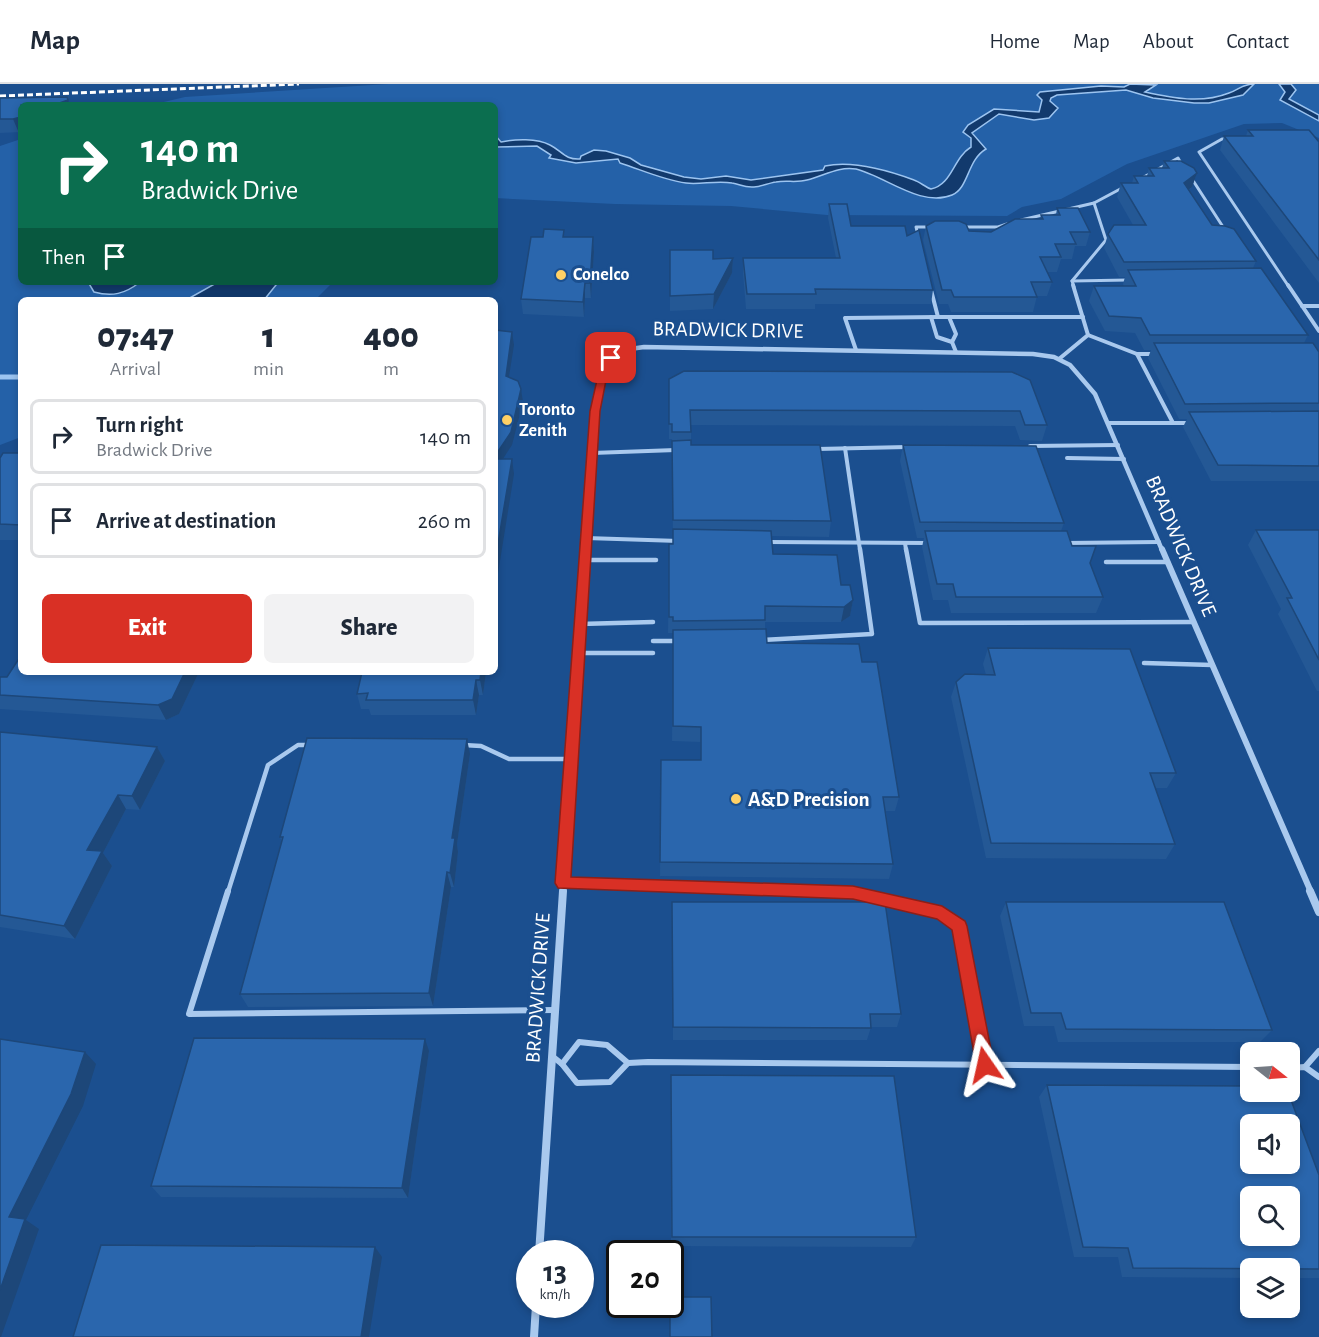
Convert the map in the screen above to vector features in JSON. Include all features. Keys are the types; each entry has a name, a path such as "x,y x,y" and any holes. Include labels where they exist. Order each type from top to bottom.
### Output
{"street":[{"name":"BRADWICK DRIVE","path":"540,1240 595,411 606,362 623,350 644,347 1043,354 1071,364 1087,380 1118,445 1319,912"},
{"path":"534,1337 535,1318"}],"lane":[{"path":"1232,139 1222,139 1199,152 1319,331"},
{"path":"1136,181 1178,158 1184,167"},
{"path":"1190,177 1227,232"},
{"path":"951,227 998,227 1057,210 1094,203 1126,186"},
{"path":"1072,281 1106,240 1094,203"},
{"path":"919,239 916,228 939,227"},
{"path":"1072,281 1130,280"},
{"path":"1072,281 1088,335"},
{"path":"930,283 938,316"},
{"path":"1302,306 1319,306"},
{"path":"931,316 937,337 952,342"},
{"path":"949,316 956,334 952,342 956,352"},
{"path":"856,350 845,318 1083,317"},
{"path":"1088,335 1137,354 1160,354"},
{"path":"1059,359 1088,335"},
{"path":"1137,354 1173,423"},
{"path":"1108,423 1195,423"},
{"path":"1028,446 1118,445"},
{"path":"810,449 914,447"},
{"path":"752,640 872,634 845,448"},
{"path":"592,453 682,450"},
{"path":"1068,458 1124,459"},
{"path":"585,538 690,541"},
{"path":"758,542 939,543"},
{"path":"1053,543 1160,542"},
{"path":"905,543 920,623 1194,622"},
{"path":"584,560 656,560"},
{"path":"1106,562 1168,562"},
{"path":"580,624 653,622"},
{"path":"653,641 686,641"},
{"path":"578,652 653,653"},
{"path":"1144,663 1212,664"},
{"path":"321,745 298,745 268,765 189,1014 555,1010"},
{"path":"458,746 481,746 509,759 571,759"},
{"path":"563,883 853,892 942,913 959,926 985,1065"},
{"path":"562,1064 579,1042 607,1045 628,1063 1240,1067"},
{"path":"1305,1067 1319,1050"},
{"path":"552,1056 562,1064 577,1083 610,1082 628,1063"},
{"path":"1300,1067 1305,1067 1319,1077"}],"shaded area":[{"path":"388,84 1319,84 1319,138 1282,123 1244,124 1127,164 1061,199 1022,207 1007,216 827,215 731,206 615,204 498,198 498,102 164,102 185,97"},
{"path":"1130,84 1156,85 1145,92 1176,98 1198,99 1219,96 1254,84 1243,95 1209,103 1153,98 1126,90 1057,95 1050,101 1058,108 1049,118 1034,120 999,114 972,133 986,149 975,160 958,191 940,198 903,190 867,173 849,168 803,181 780,181 751,187 726,182 677,182 620,163 618,159 576,163 549,158 551,155 537,146 498,147 498,138 501,142 539,141 575,159 580,159 581,156 594,150 606,151 630,158 641,165 684,177 701,179 726,176 751,180 823,170 825,166 836,164 858,165 904,176 931,189 944,182 960,158 971,147 971,138 963,132 968,125 994,109 1039,112 1042,100 1037,95 1040,92 1101,86 1124,87"},
{"path":"1279,84 1291,84 1296,90 1289,99 1319,115 1319,121 1280,100 1285,92"},
{"path":"18,140 18,285 330,285 318,297 18,297 18,438 0,445 0,146"},
{"path":"90,285 135,285 124,292 113,294 94,292"},
{"path":"213,285 276,285 266,297 191,297"}],"building":[{"path":"67,97 68,100 18,102 18,118 0,119 0,98"},
{"path":"1248,130 1309,130 1319,142 1319,260 1224,136 1253,136"},
{"path":"1164,161 1181,161 1194,168 1197,173 1184,183 1212,225 1234,229 1256,261 1124,262 1108,234 1114,225 1146,225 1121,183 1138,183 1134,176 1154,176 1149,168 1169,168"},
{"path":"829,204 847,204 851,226 905,226 907,236 919,230 933,290 815,289 816,294 747,294 743,258 840,258"},
{"path":"1057,208 1078,208 1090,232 1070,232 1076,244 1055,244 1061,257 1040,257 1052,282 1031,282 1037,297 954,297 951,290 942,290 926,226 935,221 959,221 966,224 969,231 991,232 1015,219 1043,219 1041,215 1060,215"},
{"name":"Conelco","path":"544,229 564,230 563,237 593,237 590,283 585,283 583,302 521,299 531,237 543,237"},
{"path":"670,250 713,250 713,259 733,258 714,294 670,296"},
{"path":"1261,268 1308,335 1150,335 1141,318 1109,316 1094,286 1136,286 1128,270"},
{"path":"498,330 512,332 506,376 518,381 521,389 511,432 498,452"},
{"path":"1154,343 1313,343 1319,352 1319,403 1185,404"},
{"path":"684,371 1012,372 1030,380 1047,425 1025,425 1020,411 690,410 691,432 672,432 672,424 669,424 669,379"},
{"path":"1319,411 1319,466 1218,465 1189,412"},
{"path":"691,440 691,445 820,445 831,521 673,520 672,441"},
{"path":"903,445 1036,446 1064,523 920,522"},
{"path":"3,453 18,453 18,525 0,524 0,458"},
{"path":"498,459 512,459 498,544"},
{"path":"673,529 771,531 773,554 837,555 841,585 850,585 853,600 844,607 765,606 765,620 673,621 673,617 669,617 669,544 673,544"},
{"path":"1256,530 1319,530 1319,660 1287,598 1292,598"},
{"path":"925,531 1067,531 1072,546 1096,546 1090,563 1103,597 956,597 953,584 937,584"},
{"path":"766,629 767,643 859,644 862,662 877,662 899,797 883,797 893,864 660,862 661,760 701,760 701,727 673,726 673,630"},
{"path":"988,648 1130,649 1176,773 1150,773 1175,844 991,843 956,682 965,674 995,675"},
{"path":"18,660 18,675 184,675 172,699 158,705 0,695 0,677 7,677"},
{"path":"361,675 481,675 480,680 476,680 473,700 366,700 368,693 357,694"},
{"path":"0,732 157,747 132,796 118,795 87,850 102,851 64,926 0,915"},
{"path":"307,738 467,739 452,838 455,838 450,873 447,872 429,993 240,994 283,837 280,837"},
{"path":"672,902 885,902 901,1014 870,1014 871,1028 673,1027"},
{"path":"1006,902 1224,902 1272,1030 1066,1029 1061,1013 1031,1013"},
{"path":"194,1038 425,1039 402,1188 151,1186"},
{"path":"0,1039 85,1052 71,1094 9,1217 25,1219 0,1290"},
{"path":"671,1075 894,1076 916,1237 672,1237"},
{"path":"1047,1085 1240,1086 1240,1102 1292,1102 1296,1114 1240,1114 1240,1174 1300,1174 1300,1124 1319,1175 1319,1269 1300,1269 1300,1258 1240,1258 1240,1269 1133,1268 1128,1248 1083,1247"},
{"path":"101,1245 375,1247 361,1337 73,1337"},
{"path":"684,1297 711,1297 712,1337 670,1337 670,1318 684,1318"}],"waterway":[{"path":"0,377 18,377"}],"railway":[{"path":"0,96 299,84"}],"place":[{"name":"Conelco","path":"561,275"},
{"name":"Toronto Zenith","path":"507,420"},
{"name":"A&D Precision","path":"736,799"}],"route":[{"path":"611,358 606,362 603,370 595,411 563,883 853,892 942,913 959,926 985,1065"}]}
